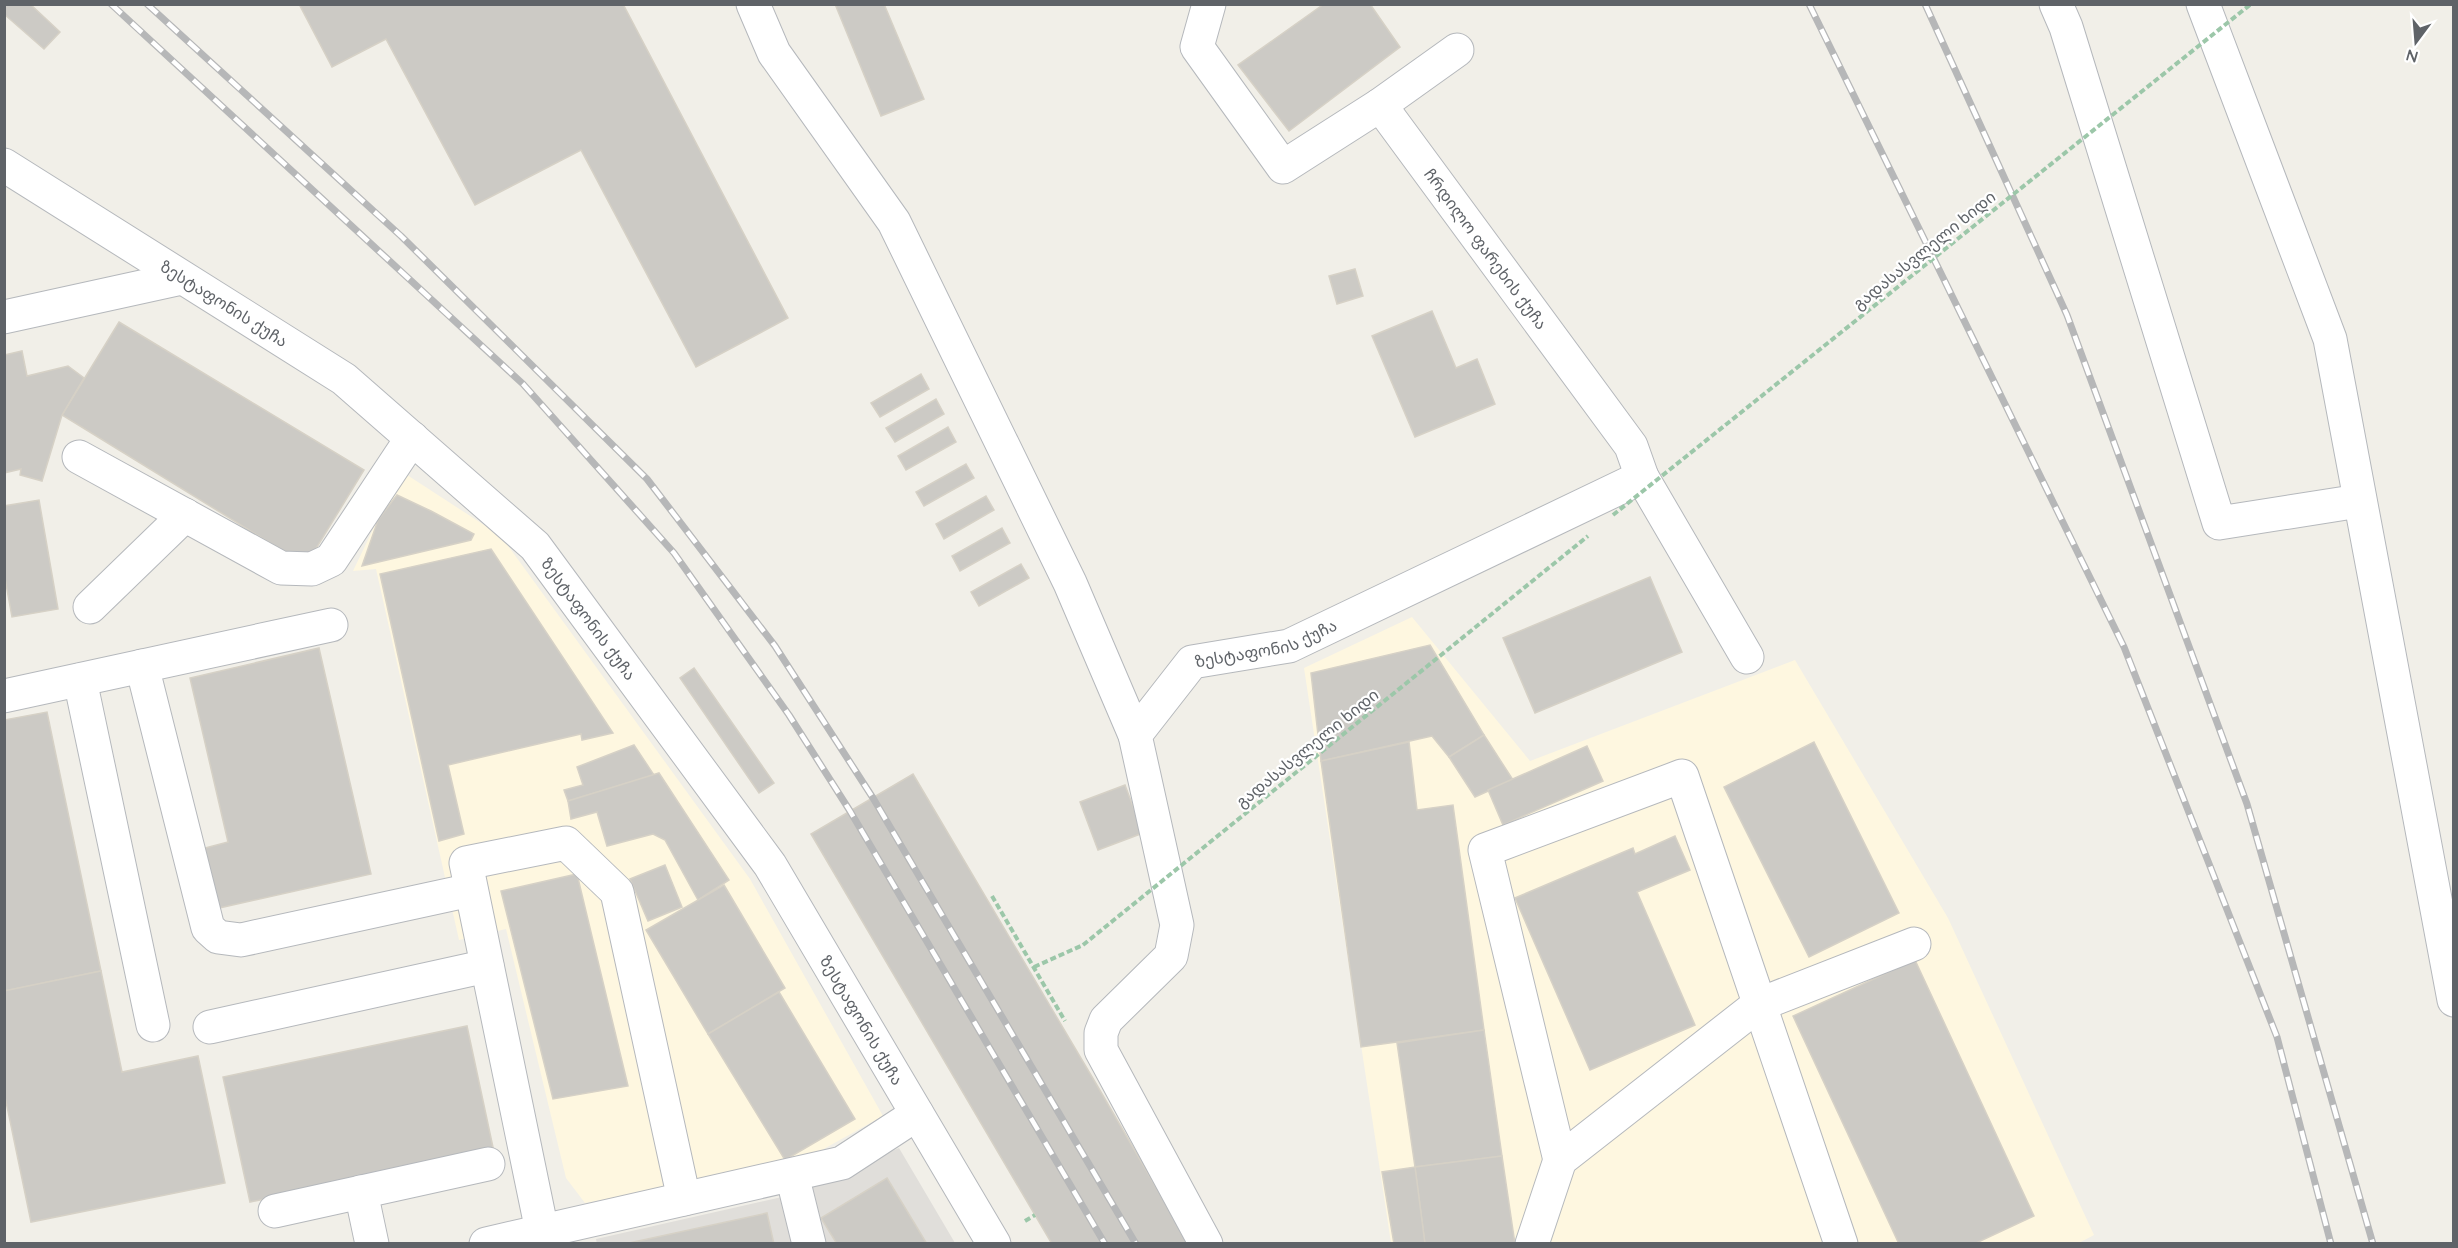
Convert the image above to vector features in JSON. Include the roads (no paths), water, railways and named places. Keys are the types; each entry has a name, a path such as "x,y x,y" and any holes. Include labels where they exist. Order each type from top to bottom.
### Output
{"street":[{"path":"753,4 774,53 894,222 1070,583 1135,735 1177,925 1171,956 1106,1020 1101,1033 1101,1050 1206,1244"},
{"path":"1209,4 1197,47 1283,167 1380,105 1457,50"},
{"path":"2056,4 2066,27 2219,523 2359,501"},
{"path":"2203,4 2330,339 2454,1000"},
{"name":"ჩრდილო ფარეხის ქუჩა","path":"1380,105 1631,446 1642,477 1748,657"},
{"name":"ზესტაფონის ქუჩა","path":"4,165 344,379 535,546 770,865 994,1244"},
{"path":"4,317 182,278"},
{"path":"79,457 281,568 312,569 331,560 412,438"},
{"name":"ზესტაფონის ქუჩა","path":"1135,735 1192,662 1289,646 1642,477"},
{"path":"90,606 185,515"},
{"path":"4,696 331,625"},
{"path":"142,666 208,928 218,937 241,940 471,890"},
{"path":"80,680 153,1025"},
{"path":"1532,1244 1560,1160 1485,850 1682,776 1841,1244"},
{"path":"542,1231 466,863 566,843 617,892 684,1198"},
{"path":"1560,1160 1758,1005 1914,944"},
{"path":"210,1027 487,966"},
{"path":"486,1244 542,1231 603,1231 684,1198 842,1163 917,1114"},
{"path":"275,1211 488,1164"},
{"path":"792,1174 809,1244"},
{"path":"361,1192 372,1244"}],"railway":[{"path":"111,4 523,384 674,553 789,715 850,811 1105,1244"},
{"path":"147,4 401,236 647,479 775,646 873,798 1136,1244"},
{"path":"1809,4 2124,647 2277,1037 2331,1244"},
{"path":"1925,4 2067,315 2247,804 2373,1244"}]}
